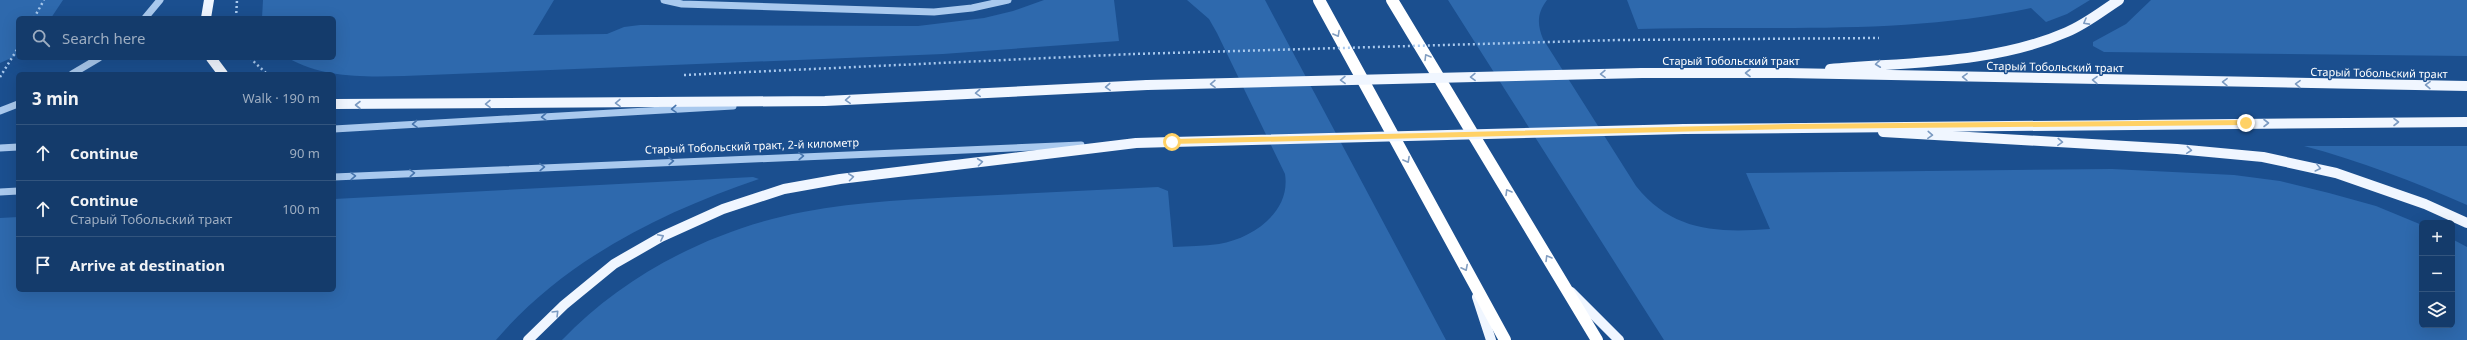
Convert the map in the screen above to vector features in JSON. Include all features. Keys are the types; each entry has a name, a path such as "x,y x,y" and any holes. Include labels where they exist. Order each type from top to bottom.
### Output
{"highway":[{"path":"1319,0 1505,340"},
{"path":"1392,0 1564,284 1596,340"}],"main road":[{"path":"206,16 209,0"},
{"path":"1787,73 1982,53 2025,45 2060,35 2089,21 2119,0"},
{"path":"212,60 222,72"},
{"name":"Старый Тобольский тракт","path":"825,101 1147,85 1642,73 1787,73 2467,86"},
{"path":"336,104 825,101"},
{"path":"1793,127 2467,122"},
{"path":"1793,127 2177,149 2263,157 2336,173 2425,204 2467,224"},
{"name":"Старый Тобольский тракт, 2-й километр","path":"1136,143 1793,127"},
{"path":"528,340 564,305 614,264 661,236 724,209 776,192 840,179 1136,143"},
{"path":"1564,284 1619,340"},
{"path":"1474,285 1491,340"}],"street":[{"path":"147,16 160,0"},
{"path":"664,0 682,4 934,12 972,8 1008,0"},
{"path":"75,72 96,60"},
{"path":"336,129 825,101"},
{"path":"0,111 16,105"},
{"name":"Старый Тобольский тракт, 2-й километр","path":"336,177 535,167 1136,143"},
{"path":"0,148 16,147"},
{"path":"0,192 16,191"}],"path":[{"path":"35,16 44,0"},
{"path":"236,16 237,0"},
{"path":"680,75 1133,54 1618,40"},
{"path":"0,77 3,75 16,52"},
{"path":"252,60 265,72"}],"shaded area":[{"path":"0,0 63,0 52,16 16,16 16,56 0,63"},
{"path":"263,0 554,0 533,35 607,34 624,27 640,25 918,26 984,18 1013,11 1044,0 1114,0 1119,41 943,54 404,76 359,76 326,72 301,65 292,60 336,60 336,16 262,16"},
{"path":"1187,0 1265,0 1446,340 562,340 587,316 614,295 642,275 673,258 704,243 737,230 770,220 824,208 911,199 1158,187 1168,191 1173,247 1219,244 1244,236 1267,221 1276,211 1282,200 1285,188 1285,174 1217,33 1209,19"},
{"path":"1448,0 1547,0 1541,9 1539,19 1543,39 1636,186 1650,201 1665,212 1696,226 1731,230 1770,229 1746,173 2112,169 2234,175 2280,181 2376,206 2419,224 2419,328 2455,328 2455,241 2467,247 2467,340 1664,340"},
{"path":"1627,0 2090,0 2067,14 2046,22 2031,8 1982,17 1934,23 1885,26 1835,28 1638,29"},
{"path":"2151,0 2467,0 2467,56 2104,52 2093,46 2093,42 2126,24"},
{"path":"2304,146 2467,146 2467,205 2386,172 2346,158"},
{"path":"753,177 759,179 687,207 651,223 617,242 552,286 523,311 496,340 0,340 0,218 16,217 16,292 336,292 336,199"}],"route":[{"path":"1172,142 1793,127 2246,123"}]}
